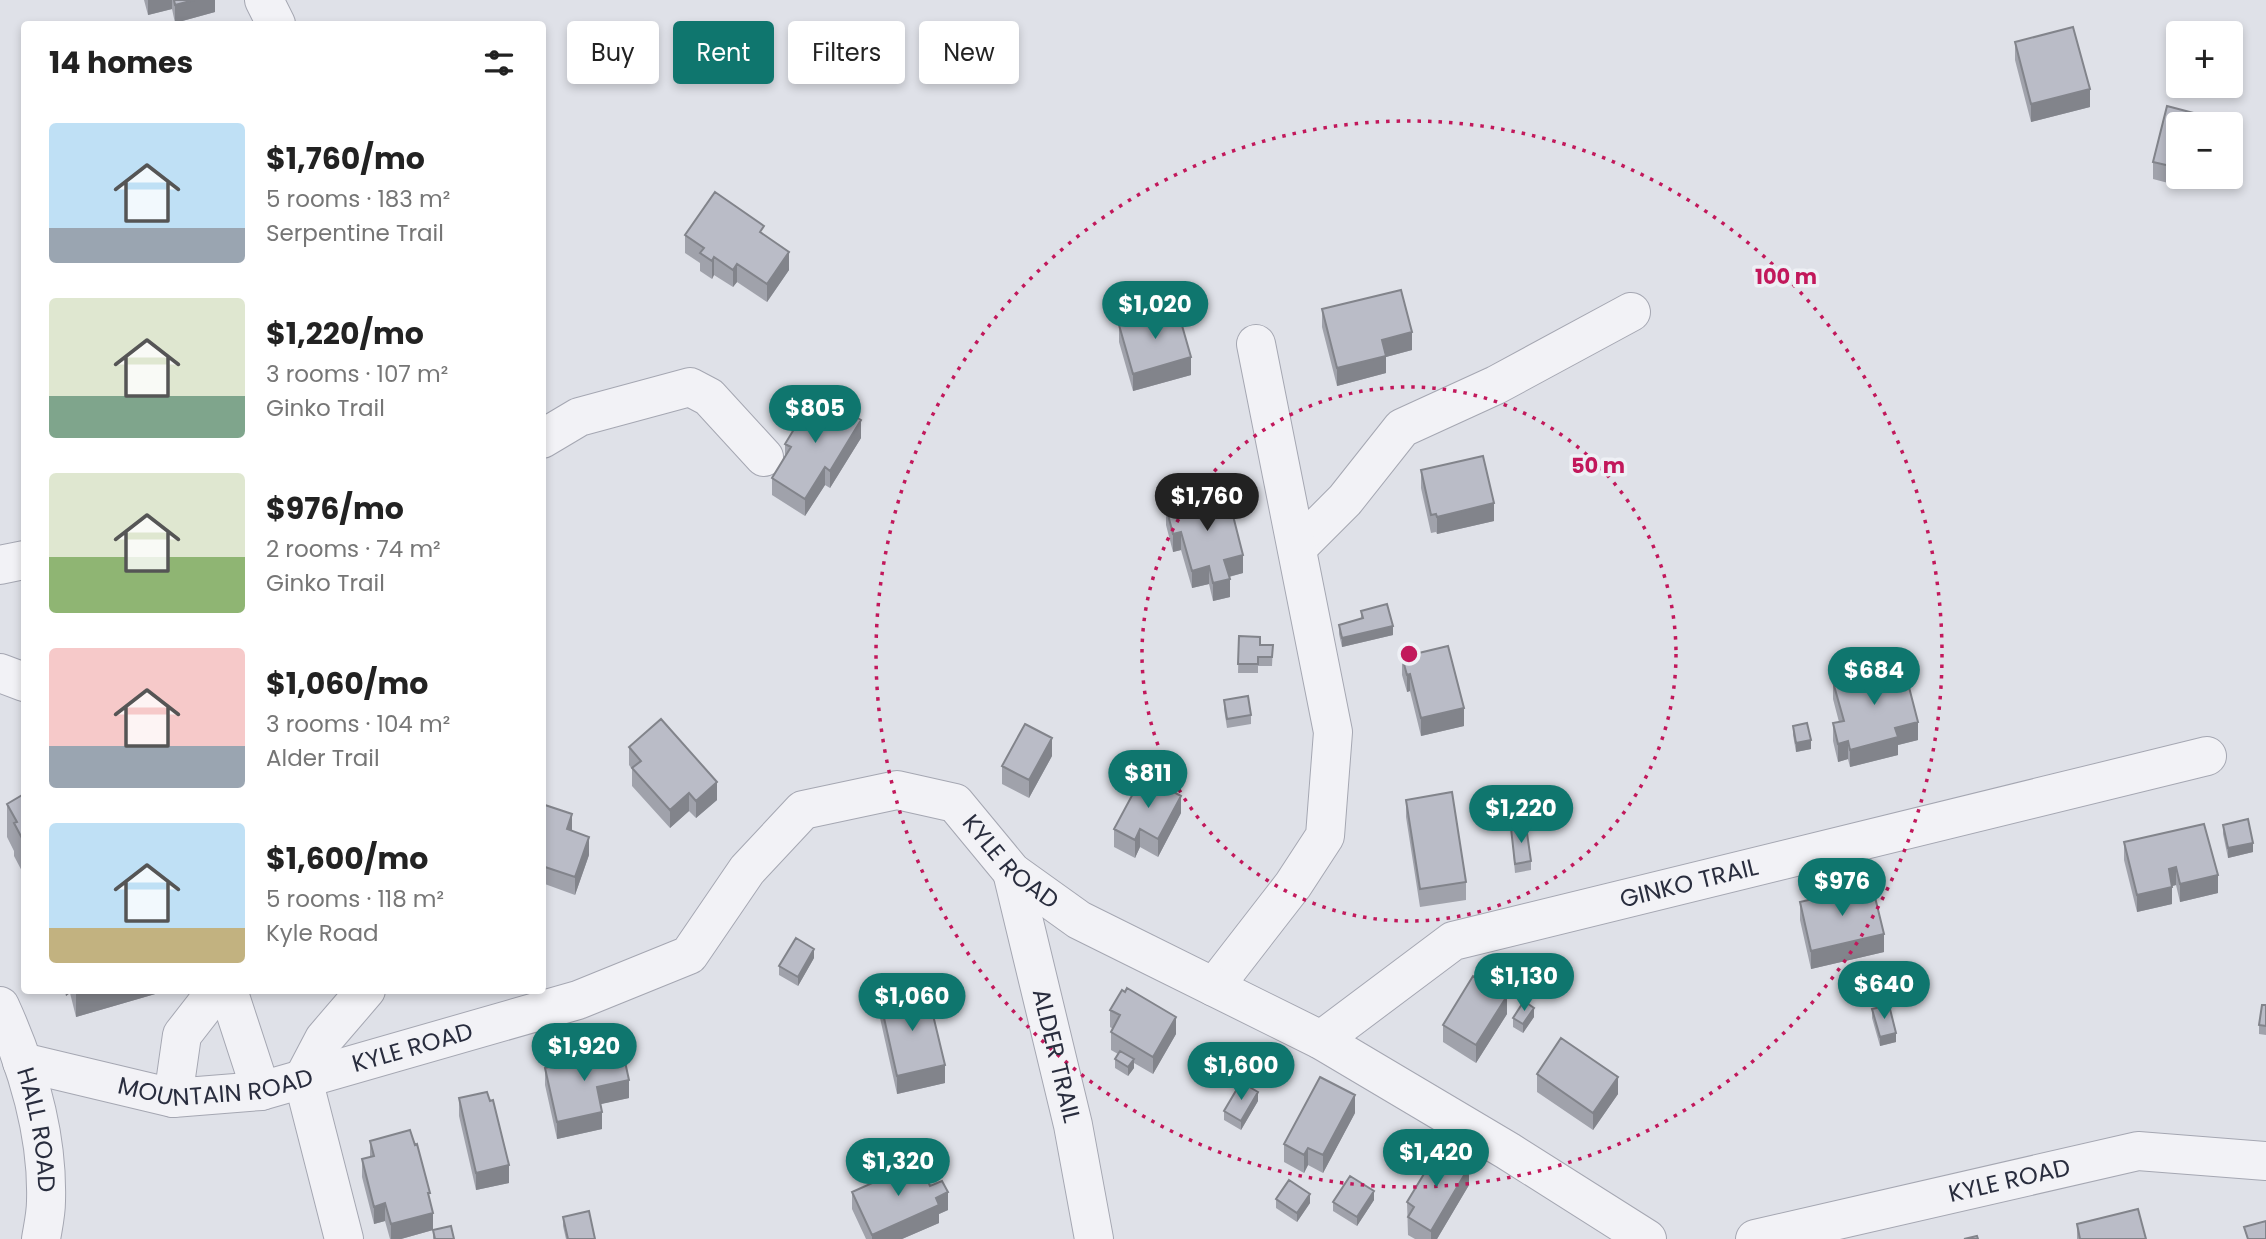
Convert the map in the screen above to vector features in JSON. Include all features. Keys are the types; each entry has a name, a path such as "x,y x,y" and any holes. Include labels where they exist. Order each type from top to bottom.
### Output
{"street":[{"path":"264,0 274,21"},
{"path":"1297,548 1345,500 1402,428 1496,385 1631,312"},
{"path":"1214,987 1293,885 1325,835 1333,732 1256,344"},
{"path":"546,437 579,417 690,387 709,397 764,457"},
{"path":"0,565 21,561"},
{"path":"0,673 21,681"},
{"name":"GINKO TRAIL","path":"1321,1040 1453,941 2207,755"},
{"name":"KYLE ROAD","path":"303,1079 578,1000 689,955 747,870 803,810 897,790 955,803 1012,872 1079,920 1321,1040 1508,1151 1647,1239"},
{"name":"ALDER TRAIL","path":"1012,872 1073,1125 1094,1239"},
{"path":"173,1098 182,1035 213,994"},
{"path":"229,994 261,1091"},
{"name":"MOUNTAIN ROAD","path":"22,1062 173,1098 261,1091 303,1079 324,1039 363,994"},
{"name":"HALL ROAD","path":"4,1014 22,1062 42,1142 46,1202 41,1239"},
{"path":"303,1079 344,1239"},
{"name":"KYLE ROAD","path":"1755,1239 2138,1151 2266,1161"}],"building":[{"path":"174,0 194,0 175,5"},
{"path":"2073,27 2090,89 2031,104 2015,42"},
{"path":"2167,106 2190,112 2166,112 2166,165 2153,162"},
{"path":"715,192 764,226 760,232 789,252 767,284 737,264 733,270 714,257 712,261 700,253 704,248 685,235"},
{"path":"1401,290 1412,332 1382,340 1386,356 1337,368 1322,309"},
{"path":"1177,308 1191,357 1133,374 1119,325"},
{"path":"816,393 861,420 830,471 825,467 805,499 772,478 791,447 785,444"},
{"path":"1483,456 1494,503 1437,517 1436,514 1431,515 1421,470"},
{"path":"1227,492 1243,555 1224,560 1230,579 1213,583 1209,566 1192,571 1181,532 1173,534 1166,507"},
{"path":"1387,604 1393,626 1342,638 1339,625 1363,618 1361,611"},
{"path":"1239,636 1260,637 1260,645 1273,645 1272,657 1258,657 1258,664 1238,664"},
{"path":"1448,646 1464,708 1421,718 1410,674 1407,675 1402,657"},
{"path":"1903,664 1918,722 1895,728 1898,737 1850,750 1848,741 1838,744 1833,723 1844,721 1833,682"},
{"path":"1248,696 1251,715 1227,719 1224,700"},
{"path":"661,719 717,782 696,801 689,793 670,810 632,768 641,761 629,747"},
{"path":"1807,723 1811,740 1796,743 1793,726"},
{"path":"1025,724 1052,738 1029,780 1002,766"},
{"path":"1143,775 1181,796 1158,839 1140,829 1135,840 1114,829"},
{"path":"1452,792 1466,882 1420,889 1406,800"},
{"path":"21,796 21,836 14,823 17,822 7,804"},
{"path":"546,805 572,814 567,829 589,837 575,877 546,867"},
{"path":"2248,819 2253,843 2228,848 2223,825"},
{"path":"2204,824 2218,875 2180,884 2176,867 2169,869 2172,887 2137,895 2124,842"},
{"path":"1526,826 1531,861 1515,864 1511,828"},
{"path":"1872,885 1884,934 1811,951 1800,902"},
{"path":"796,938 814,949 798,977 779,966"},
{"path":"1473,976 1507,996 1476,1045 1443,1025"},
{"path":"1127,988 1176,1017 1153,1057 1111,1032 1120,1015 1110,1010 1122,990 1125,992"},
{"path":"927,990 945,1065 897,1076 880,1000"},
{"path":"1524,1001 1534,1008 1523,1024 1513,1018"},
{"path":"1889,1005 1896,1033 1880,1037 1872,1009"},
{"path":"2262,1005 2266,1005 2266,1026 2259,1025"},
{"path":"1561,1038 1618,1077 1593,1113 1537,1074"},
{"path":"622,1048 629,1080 597,1087 602,1112 557,1122 545,1068"},
{"path":"1120,1051 1134,1059 1128,1067 1115,1059"},
{"path":"1320,1077 1355,1095 1323,1155 1308,1148 1304,1155 1284,1144"},
{"path":"1241,1082 1258,1092 1241,1121 1224,1111"},
{"path":"487,1092 490,1101 493,1100 509,1165 476,1173 459,1098"},
{"path":"410,1130 415,1145 417,1144 433,1213 391,1224 385,1203 374,1207 362,1159 374,1156 370,1141"},
{"path":"1439,1149 1469,1167 1431,1231 1408,1217 1414,1207 1407,1202"},
{"path":"919,1162 930,1186 942,1181 948,1192 936,1198 939,1205 872,1235 852,1192"},
{"path":"1350,1176 1374,1191 1357,1217 1333,1202"},
{"path":"1289,1180 1310,1194 1297,1213 1276,1199"},
{"path":"2138,1209 2146,1239 2080,1239 2077,1224"},
{"path":"589,1211 595,1239 568,1239 563,1217"},
{"path":"2266,1221 2266,1239 2248,1239 2244,1227"},
{"path":"451,1226 454,1239 435,1239 433,1230"}]}
